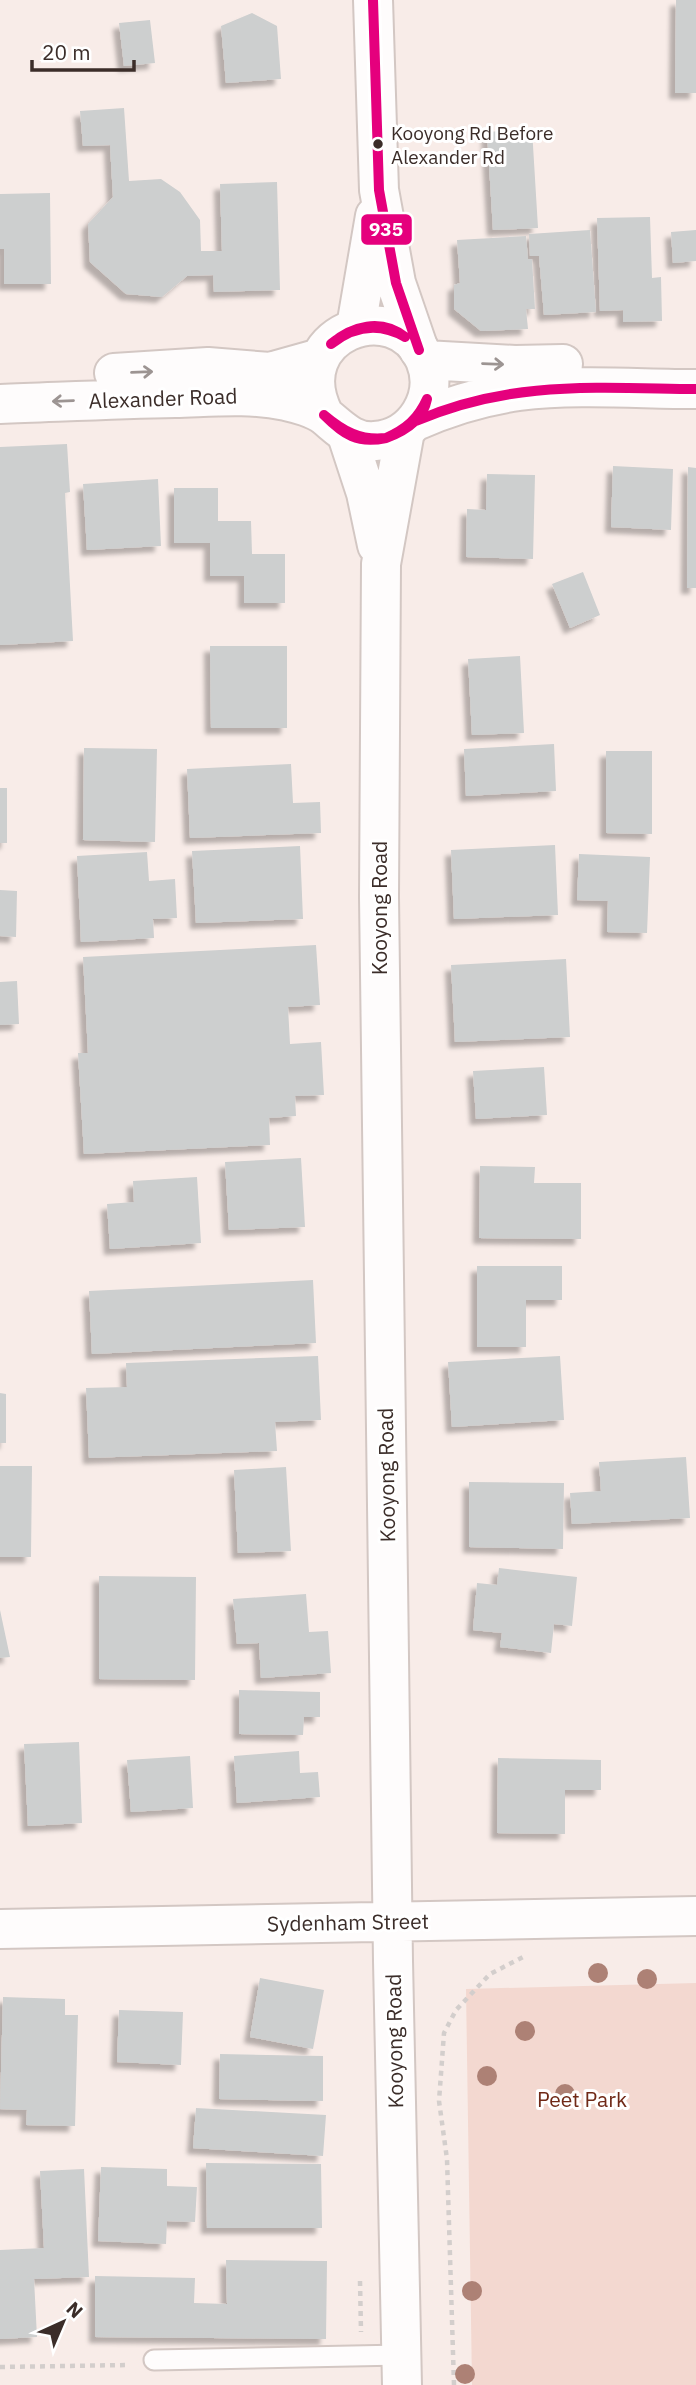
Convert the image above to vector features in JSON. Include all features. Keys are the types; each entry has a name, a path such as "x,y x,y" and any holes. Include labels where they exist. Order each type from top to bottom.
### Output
{"street":[{"path":"373,0 379,190 396,283 422,355 429,392 411,426"},
{"path":"356,327 379,190"},
{"path":"696,362 515,365 422,355 407,337 391,328 356,327 340,335 327,347 320,358 314,389 335,425 362,440 375,441 391,438 446,408 479,398 520,391 696,388"},
{"name":"Alexander Road","path":"0,377 208,367 270,372 320,358"},
{"name":"Alexander Road","path":"0,404 245,396 287,401 335,425"},
{"name":"Kooyong Road","path":"335,425 366,493 381,564"},
{"name":"Kooyong Road","path":"402,2370 379,897 381,564 411,426"},
{"name":"Sydenham Street","path":"0,1929 696,1916"}],"lane":[{"path":"154,2360 402,2370"}],"path":[{"path":"454,2385 447,2159 439,2101 444,2033 456,2010 490,1974 532,1954"},
{"path":"0,2367 145,2365 154,2360"}],"green space":[{"name":"Peet Park","path":"696,1983 696,2385 472,2385 466,1989"}],"building":[{"path":"676,0 696,0 696,93 675,93"},
{"path":"252,13 277,26 281,79 226,83 221,26"},
{"path":"150,20 155,63 124,66 119,23"},
{"path":"124,108 129,181 161,179 180,192 200,220 201,251 222,251 220,184 277,182 280,290 214,292 213,275 187,276 162,297 126,294 90,262 88,224 113,197 110,145 83,146 80,111"},
{"path":"532,129 538,228 493,230 487,132"},
{"path":"50,193 51,284 4,284 4,249 0,249 0,194"},
{"path":"650,217 652,278 661,277 662,321 623,322 623,310 600,311 597,218"},
{"path":"590,230 596,312 544,315 539,256 530,256 529,234"},
{"path":"696,230 696,261 673,263 671,232"},
{"path":"526,236 528,259 532,259 535,309 526,309 528,329 481,331 454,309 454,285 460,283 457,240"},
{"path":"67,444 70,492 65,493 73,641 0,645 0,447"},
{"path":"613,466 673,469 671,530 611,527"},
{"path":"688,467 696,468 696,588 687,588"},
{"path":"487,474 535,475 533,559 466,557 467,509 486,510"},
{"path":"158,479 161,546 87,550 83,484"},
{"path":"174,488 218,488 218,521 251,521 252,554 285,554 285,603 244,603 244,576 210,576 210,543 174,543"},
{"path":"583,572 600,615 570,628 552,584"},
{"path":"210,646 287,646 287,728 211,728"},
{"path":"520,656 524,733 472,735 468,659"},
{"path":"554,744 556,791 466,796 464,749"},
{"path":"84,748 157,749 155,842 83,840"},
{"path":"606,751 652,751 652,834 606,833"},
{"path":"291,764 293,803 320,802 321,833 190,838 187,769"},
{"path":"0,788 7,788 7,843 0,843"},
{"path":"555,845 558,915 454,919 451,850"},
{"path":"300,846 303,919 196,923 192,851"},
{"path":"147,852 149,881 175,879 177,918 153,919 154,938 81,942 77,856"},
{"path":"579,854 650,857 647,933 607,932 608,901 577,900"},
{"path":"0,890 17,891 16,937 0,936"},
{"path":"316,945 320,1005 288,1007 290,1044 321,1042 324,1095 295,1096 296,1116 269,1118 270,1145 84,1154 78,1053 88,1053 83,957"},
{"path":"566,959 570,1037 455,1042 451,965"},
{"path":"17,981 19,1024 0,1025 0,982"},
{"path":"544,1067 547,1115 476,1119 473,1071"},
{"path":"301,1158 305,1227 229,1230 225,1162"},
{"path":"480,1166 535,1167 534,1183 581,1183 581,1239 479,1238"},
{"path":"197,1177 201,1243 110,1249 107,1204 134,1202 133,1181"},
{"path":"477,1266 562,1266 562,1300 526,1300 526,1347 477,1347"},
{"path":"313,1280 316,1343 92,1354 89,1291"},
{"path":"318,1356 321,1420 275,1422 277,1451 89,1458 86,1388 127,1387 126,1363"},
{"path":"560,1356 564,1420 452,1427 448,1362"},
{"path":"0,1393 6,1394 6,1443 0,1443"},
{"path":"686,1457 690,1518 572,1524 570,1493 601,1491 599,1462"},
{"path":"0,1466 32,1466 31,1557 0,1557"},
{"path":"286,1467 291,1551 238,1553 234,1470"},
{"path":"469,1482 564,1483 563,1549 469,1547"},
{"path":"499,1568 577,1577 572,1626 554,1624 551,1653 500,1647 502,1633 473,1630 477,1583 497,1585"},
{"path":"99,1576 196,1577 195,1680 99,1679"},
{"path":"306,1594 309,1632 328,1631 331,1673 261,1678 259,1643 237,1644 233,1599"},
{"path":"0,1610 10,1657 0,1658"},
{"path":"239,1690 320,1692 320,1717 304,1717 303,1735 239,1734"},
{"path":"79,1742 82,1823 28,1826 24,1744"},
{"path":"299,1751 300,1773 318,1772 320,1797 237,1803 234,1756"},
{"path":"190,1756 193,1808 131,1812 127,1760"},
{"path":"498,1758 601,1760 601,1790 565,1790 565,1834 497,1833"},
{"path":"260,1978 324,1990 313,2049 250,2037"},
{"path":"3,1997 65,1999 65,2015 78,2015 75,2126 26,2125 27,2110 0,2109"},
{"path":"119,2010 183,2012 181,2065 117,2062"},
{"path":"220,2054 323,2056 323,2101 219,2099"},
{"path":"196,2108 326,2115 323,2156 193,2148"},
{"path":"206,2163 321,2164 322,2228 207,2228"},
{"path":"101,2167 167,2169 167,2186 197,2187 195,2222 167,2221 166,2244 98,2241"},
{"path":"84,2169 89,2277 34,2279 37,2337 0,2339 0,2250 44,2248 40,2171"},
{"path":"226,2260 327,2261 326,2339 95,2337 95,2276 195,2278 194,2303 227,2304"}],"transit line":[{"name":"935","path":"373,0 379,190 396,283 419,350"},
{"name":"935","path":"331,344 357,329 377,326 396,331 405,337"},
{"name":"935","path":"331,344 349,333 367,328 386,329 405,337"},
{"name":"935","path":"416,421 486,399 554,389 696,389"},
{"name":"935","path":"386,438 411,423 427,399"},
{"name":"935","path":"386,438 412,424 422,413 427,399"},
{"name":"935","path":"324,415 352,434 368,438 386,438"},
{"name":"935","path":"324,415 345,433 359,439 386,438"}],"place":[{"name":"Kooyong Rd Before Alexander Rd","path":"378,144"}]}
